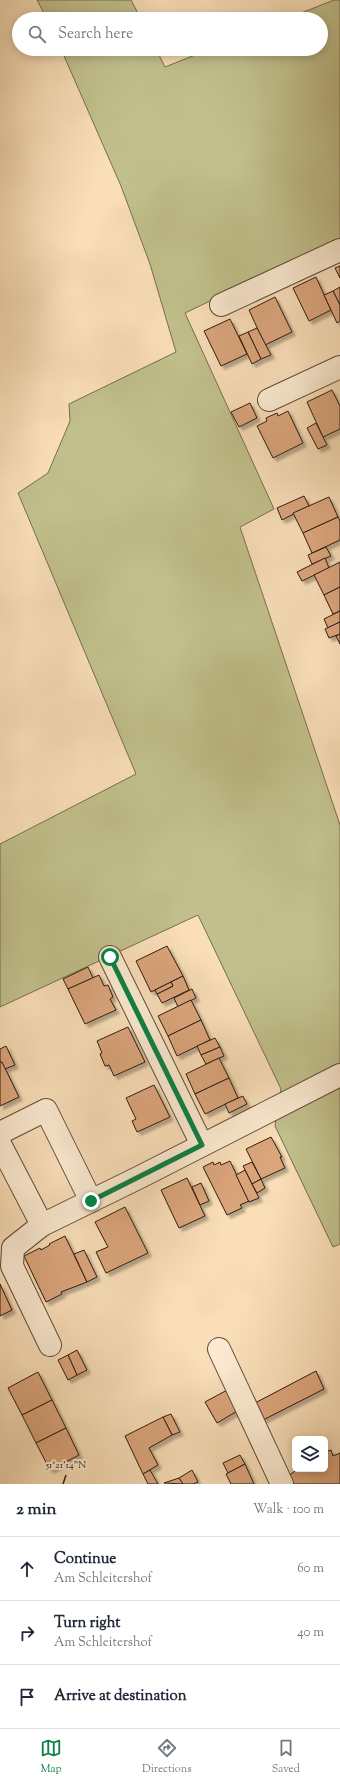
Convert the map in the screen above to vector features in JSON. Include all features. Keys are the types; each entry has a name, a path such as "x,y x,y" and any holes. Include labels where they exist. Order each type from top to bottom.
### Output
{"street":[{"path":"221,305 340,250"},
{"path":"269,400 340,367"},
{"path":"110,957 202,1145"},
{"path":"50,1345 12,1266 13,1248 42,1225 340,1075"},
{"path":"0,1133 46,1110 91,1201"},
{"path":"0,1144 42,1225"},
{"path":"219,1349 282,1484"}],"shaded area":[{"path":"37,0 131,0 137,12 43,12"},
{"path":"334,0 340,0 340,239 185,313 274,509 240,527 340,825 340,1244 333,1247 275,1126 281,1089 198,915 0,1007 0,844 136,774 18,493 48,473 70,421 69,404 176,352 150,264 121,186 64,56 160,56 165,67 192,56 328,56 328,12 304,12"}],"building":[{"path":"340,266 340,278 335,268"},
{"path":"316,277 331,310 309,321 293,288"},
{"path":"340,287 340,305 333,291"},
{"path":"333,291 340,305 340,321 337,323 324,295"},
{"path":"275,297 292,332 265,345 249,310"},
{"path":"230,319 247,354 221,366 204,331"},
{"path":"257,328 271,355 261,359 248,332"},
{"path":"248,332 261,359 252,364 239,336"},
{"path":"332,390 340,406 340,429 323,437 307,402"},
{"path":"250,403 257,418 239,427 231,412"},
{"path":"288,411 303,443 273,458 257,426 267,421 266,418 277,413 278,416"},
{"path":"316,423 327,445 318,449 307,428"},
{"path":"304,496 309,506 282,520 277,508"},
{"path":"329,497 338,517 303,533 293,513"},
{"path":"338,517 340,521 340,540 312,553 303,533"},
{"path":"326,547 331,556 312,564 308,555"},
{"path":"325,558 329,568 302,581 297,572"},
{"path":"340,562 340,587 324,595 314,575"},
{"path":"340,587 340,611 333,614 324,595"},
{"path":"340,611 340,622 328,628 324,619"},
{"path":"340,622 340,634 329,638 325,629"},
{"path":"340,634 340,644 336,636"},
{"path":"167,946 183,976 151,992 136,961"},
{"path":"88,967 93,978 68,989 63,979"},
{"path":"99,975 104,986 108,985 113,997 110,999 116,1010 85,1024 68,989"},
{"path":"183,976 189,990 162,1003 157,994 173,986 171,982"},
{"path":"171,982 173,986 157,994 155,990"},
{"path":"192,989 196,998 178,1007 174,998"},
{"path":"191,1000 201,1020 168,1036 158,1016"},
{"path":"201,1020 210,1040 177,1056 168,1036"},
{"path":"128,1027 145,1062 114,1076 109,1065 105,1066 97,1041"},
{"path":"215,1038 220,1047 201,1055 197,1046"},
{"path":"6,1046 15,1065 5,1069 0,1060 0,1049"},
{"path":"220,1047 224,1056 206,1064 201,1055"},
{"path":"219,1058 229,1078 195,1094 186,1074"},
{"path":"2,1062 19,1097 0,1106 0,1063"},
{"path":"229,1078 238,1098 205,1114 195,1094"},
{"path":"154,1085 170,1117 137,1132 132,1121 136,1119 126,1098"},
{"path":"243,1096 247,1104 229,1113 225,1104"},
{"path":"271,1137 282,1157 280,1157 285,1168 261,1179 246,1149"},
{"path":"230,1161 249,1201 240,1205 242,1208 227,1215 203,1167 213,1162 214,1165 220,1162 221,1165"},
{"path":"252,1162 261,1179 252,1184 243,1166"},
{"path":"245,1170 259,1198 249,1202 236,1175"},
{"path":"187,1178 205,1216 179,1228 161,1190"},
{"path":"261,1179 265,1188 257,1193 252,1184"},
{"path":"201,1183 209,1201 200,1205 192,1187"},
{"path":"125,1207 148,1253 106,1273 96,1252 108,1247 95,1222"},
{"path":"65,1236 87,1282 61,1292 62,1294 46,1302 24,1256 40,1248 41,1250"},
{"path":"84,1250 97,1277 87,1282 74,1254"},
{"path":"0,1284 12,1310 0,1316"},
{"path":"77,1350 87,1370 77,1375 68,1355"},
{"path":"68,1355 77,1375 68,1380 58,1360"},
{"path":"316,1371 324,1389 263,1420 255,1403"},
{"path":"38,1372 52,1400 22,1415 8,1388"},
{"path":"229,1389 239,1410 217,1423 205,1402"},
{"path":"52,1400 66,1428 36,1443 22,1415"},
{"path":"171,1414 180,1432 172,1435 163,1417"},
{"path":"163,1417 172,1435 149,1448 158,1465 143,1474 125,1436"},
{"path":"66,1428 79,1455 50,1470 36,1443"},
{"path":"331,1450 333,1456 340,1453 340,1484 291,1484 288,1476 294,1472 328,1472 328,1451"},
{"path":"240,1455 245,1464 228,1473 223,1463"},
{"path":"245,1464 254,1484 231,1484 226,1474"},
{"path":"150,1470 158,1484 148,1484 143,1474"},
{"path":"192,1470 198,1482 193,1484 183,1484 179,1478"},
{"path":"179,1478 183,1484 164,1483"}],"route":[{"path":"91,1201 202,1145 110,957"}]}
